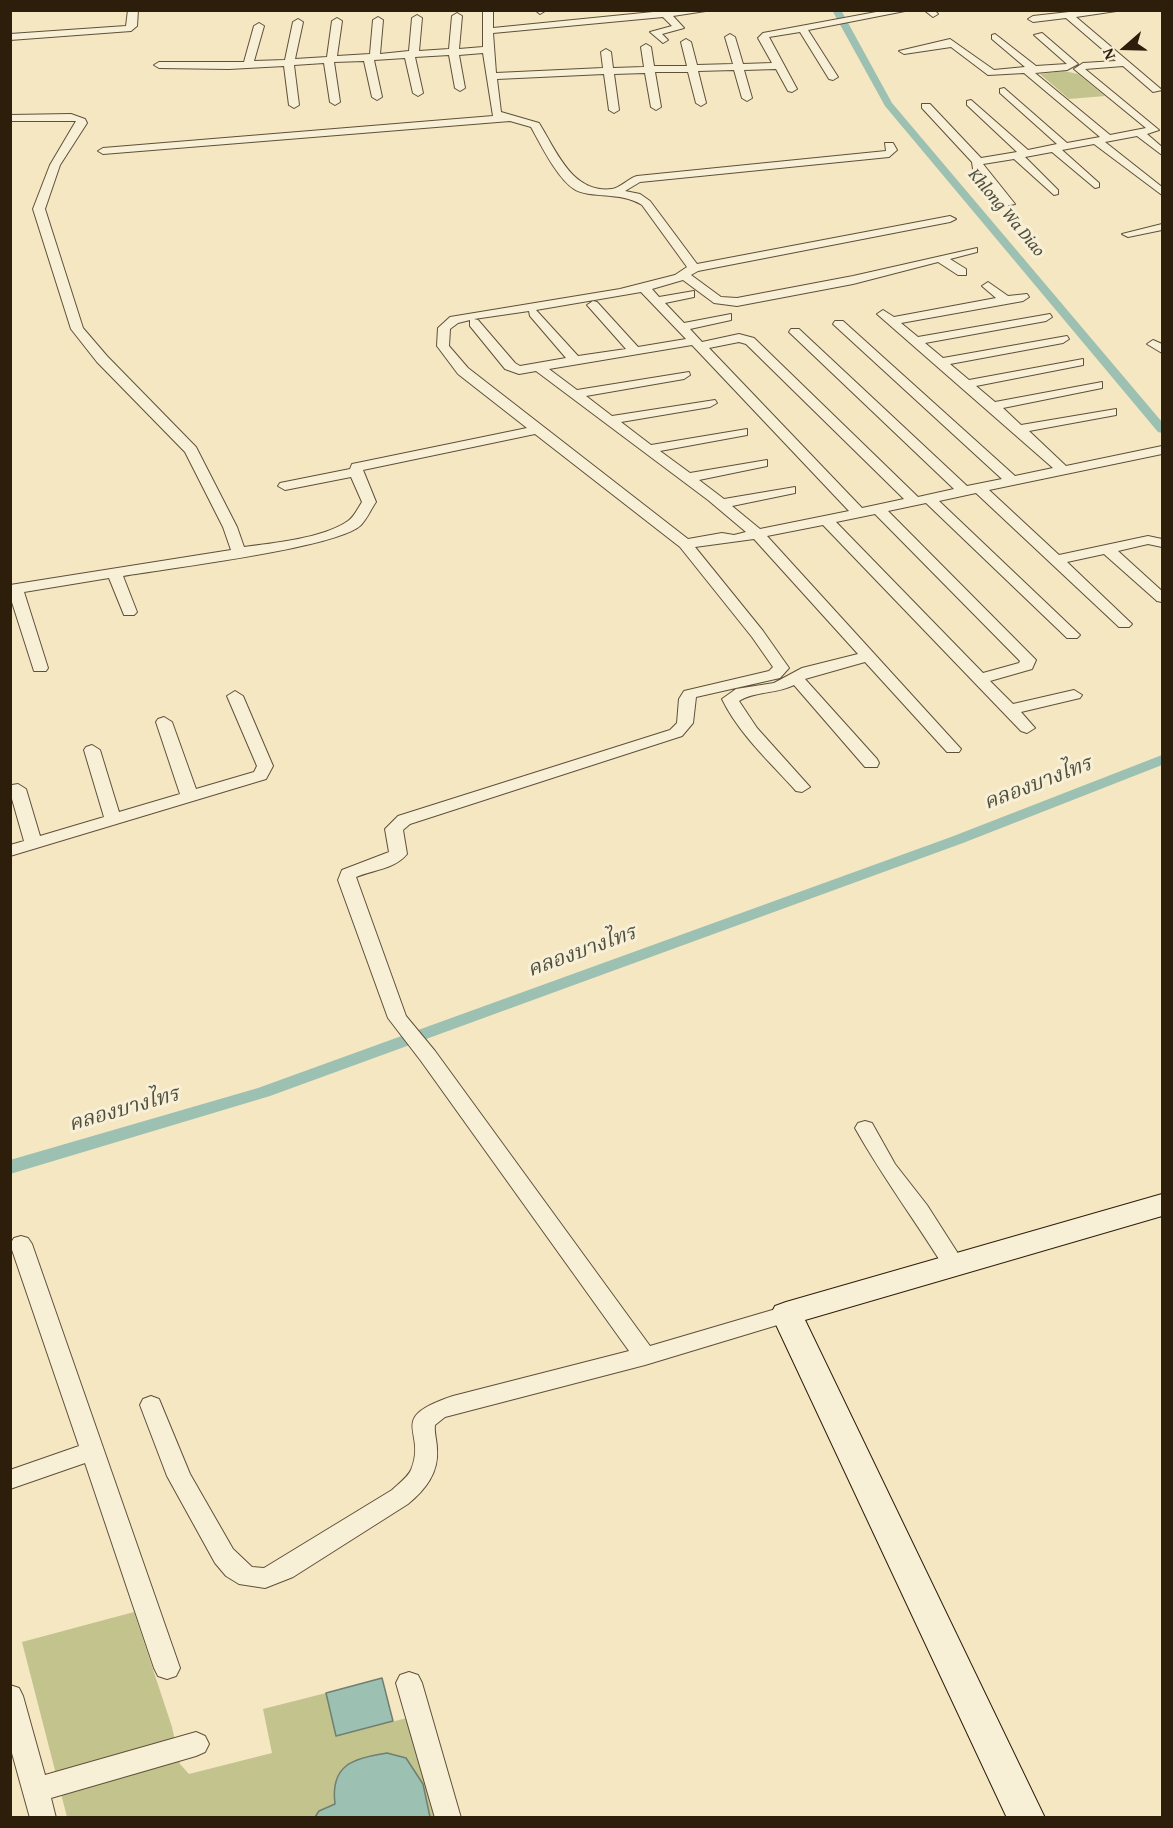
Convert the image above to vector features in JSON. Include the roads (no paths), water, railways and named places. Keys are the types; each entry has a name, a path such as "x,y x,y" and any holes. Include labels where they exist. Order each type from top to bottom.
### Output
{"street":[{"path":"10,37 128,29 132,26 133,10"},
{"path":"488,10 488,52 494,111 536,125 572,182 578,187 616,191 636,196 646,203 689,272 718,300 737,302 853,280 973,250"},
{"path":"487,32 708,10"},
{"path":"1033,19 1119,10"},
{"path":"792,89 781,66 763,38 766,35 903,11"},
{"path":"663,40 655,32 679,28 666,15"},
{"path":"1068,15 1157,90"},
{"path":"457,16 460,88"},
{"path":"417,18 411,54 418,93"},
{"path":"377,97 371,57 378,20"},
{"path":"335,102 330,60 337,21"},
{"path":"607,21 608,70 614,110"},
{"path":"294,105 289,62 298,22"},
{"path":"248,65 258,26"},
{"path":"802,28 833,77"},
{"path":"978,162 1154,130 1039,35"},
{"path":"729,37 747,98"},
{"path":"995,37 1109,139"},
{"path":"686,42 701,103"},
{"path":"903,51 951,43 992,73 1124,63"},
{"path":"646,47 656,107"},
{"path":"166,53 156,70 411,54 488,52"},
{"path":"198,66 205,53"},
{"path":"561,58 563,72"},
{"path":"491,76 608,70 781,66"},
{"path":"1004,91 1095,185"},
{"path":"971,102 1054,192"},
{"path":"926,106 978,162 977,167 1009,204"},
{"path":"10,118 71,117 80,119 82,123 55,165 39,209 77,329 102,359 191,450 230,527 239,553"},
{"path":"103,151 513,118"},
{"path":"1139,133 1162,152"},
{"path":"1097,141 1162,192"},
{"path":"616,191 638,179 889,154 892,150 889,145"},
{"path":"645,1356 428,1056 399,1020 347,880 348,874 392,860 398,855 399,849 394,829 404,820 676,733 684,728 687,721 686,699 690,694 779,672 781,668 758,634 688,548 535,430 451,359 443,345 444,328 462,318 619,293 689,272 950,219"},
{"path":"1128,234 1162,227"},
{"path":"941,259 962,272"},
{"path":"988,285 1006,300"},
{"path":"647,291 859,513"},
{"path":"657,302 690,294"},
{"path":"1023,297 888,318 993,406 1064,471"},
{"path":"593,305 635,351"},
{"path":"534,313 576,362"},
{"path":"681,327 727,317"},
{"path":"915,341 1046,317"},
{"path":"474,323 514,369 540,368 635,351 739,338 750,341 1072,635"},
{"path":"839,324 1011,481"},
{"path":"795,332 971,490 1056,560 1124,624"},
{"path":"940,362 1063,339"},
{"path":"966,384 1078,362"},
{"path":"540,368 721,504 757,534 953,749"},
{"path":"575,394 684,375"},
{"path":"993,406 1097,385"},
{"path":"610,420 710,403"},
{"path":"1018,429 1111,412"},
{"path":"40,668 13,589 286,545 339,531 355,523 369,502 356,472 357,467 535,430"},
{"path":"649,449 742,432"},
{"path":"688,548 729,544 734,539 757,534 1161,451"},
{"path":"686,478 762,463"},
{"path":"285,486 356,472"},
{"path":"721,504 790,490"},
{"path":"878,509 1028,660 1026,666 980,679"},
{"path":"826,520 1027,728"},
{"path":"1056,560 1148,540 1162,543"},
{"path":"1107,549 1162,598"},
{"path":"114,573 129,612"},
{"path":"802,787 733,706 730,699 742,692 778,687 808,671 870,656"},
{"path":"795,677 871,763"},
{"path":"1010,711 1074,695"},
{"path":"10,851 260,775 265,766 235,696"},
{"path":"164,722 190,796"},
{"path":"92,750 113,819"},
{"path":"18,789 33,844"},
{"path":"865,1128 888,1170 921,1210 955,1266"},
{"path":"151,1405 179,1476 224,1556 235,1569 248,1577 265,1578 311,1555 400,1497 413,1485 422,1473 426,1459 423,1421 428,1414 453,1405 645,1356 1162,1205"},
{"path":"21,1244 167,1668"},
{"path":"786,1314 1026,1818"},
{"path":"10,1480 93,1451"},
{"path":"409,1683 448,1818"},
{"path":"10,1696 43,1818"},
{"path":"34,1790 196,1744"}],"waterway":[{"name":"Khlong Wa Diao","path":"836,10 888,104 1162,429"},
{"name":"คลองบางไทร","path":"10,1167 264,1092 957,840 1162,760"}]}
